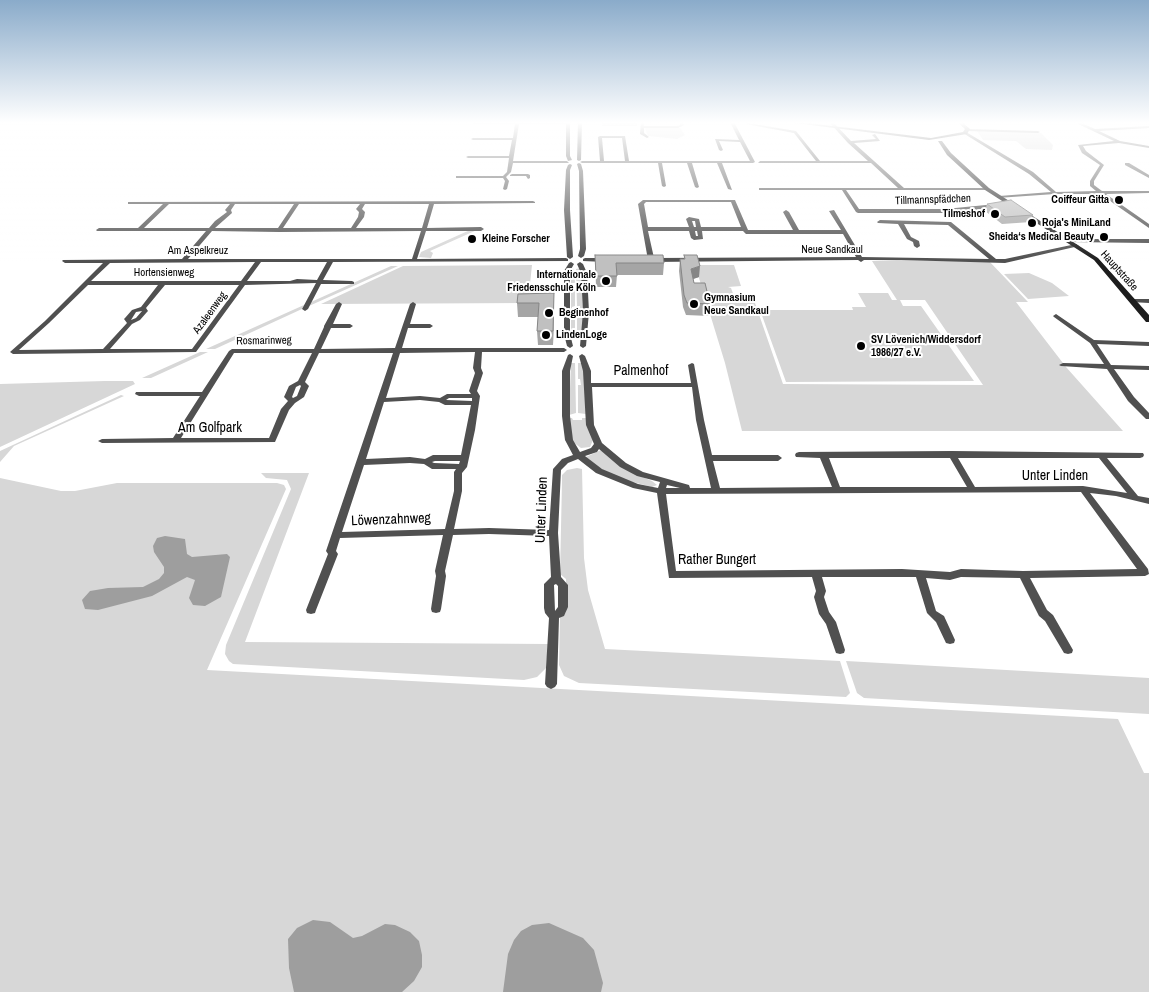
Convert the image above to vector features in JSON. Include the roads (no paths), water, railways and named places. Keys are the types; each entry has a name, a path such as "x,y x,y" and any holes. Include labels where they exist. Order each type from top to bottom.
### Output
{"street":[{"path":"458,177 511,179 510,168"},
{"path":"568,168 567,219 569,260 567,271 568,351 566,423 569,440 577,454"},
{"path":"581,168 582,260 586,312 583,346"},
{"path":"661,168 664,186"},
{"path":"691,168 698,187"},
{"path":"722,168 730,189"},
{"path":"879,168 903,189"},
{"name":"Hauptstraße","path":"965,168 987,189 1098,261 1149,320"},
{"path":"1022,168 1055,193"},
{"path":"1100,168 1091,184 1149,226"},
{"path":"1134,168 1149,177"},
{"path":"510,174 528,175"},
{"path":"505,179 506,189"},
{"path":"761,189 987,189"},
{"name":"Tillmannspfädchen","path":"843,189 858,211 945,211 990,207 1008,203"},
{"path":"999,197 1055,193 1149,192"},
{"path":"651,260 641,204 645,201 733,201 746,232 844,232"},
{"path":"130,203 533,202"},
{"path":"140,230 168,203"},
{"path":"184,261 217,222 230,212 228,210 234,203"},
{"path":"279,230 298,203"},
{"path":"362,212 359,209 363,203"},
{"path":"354,228 362,212 371,203"},
{"path":"414,260 432,203"},
{"path":"832,211 861,260"},
{"path":"786,212 797,232"},
{"path":"689,220 697,220 701,238 694,238 691,229 689,220"},
{"path":"1141,220 1149,220"},
{"path":"880,222 949,223 994,260"},
{"path":"900,222 909,238 916,240 917,246"},
{"path":"99,230 481,229"},
{"path":"646,229 745,229"},
{"name":"Neue Sandkaul","path":"642,260 1010,260 1073,244 1149,241"},
{"path":"305,309 330,260"},
{"path":"582,260 616,260"},
{"name":"Am Aspelkreuz","path":"65,261 582,260"},
{"path":"85,283 108,261"},
{"name":"Azaleenweg","path":"85,283 47,322 12,352 194,351 259,261"},
{"name":"Hortensienweg","path":"85,283 243,283"},
{"path":"104,352 130,323 138,319 145,311 143,308 163,283"},
{"path":"243,283 310,285 317,283 352,283"},
{"path":"1133,301 1149,301"},
{"path":"315,351 339,304"},
{"path":"398,351 413,304"},
{"path":"1056,316 1092,342 1131,399 1149,417"},
{"path":"327,326 350,326"},
{"path":"406,326 430,326"},
{"path":"1092,342 1149,344"},
{"path":"568,351 583,346"},
{"path":"582,356 588,351 583,346"},
{"name":"Rosmarinweg","path":"175,441 232,351 568,351"},
{"name":"Am Golfpark","path":"102,441 272,440 279,428 278,422 292,401 300,397 305,386 300,382 315,351"},
{"name":"Löwenzahnweg","path":"311,610 333,554 331,551 398,351"},
{"path":"382,400 441,400 445,403 475,400 473,391 479,373 477,368 479,351"},
{"path":"568,351 582,356"},
{"path":"582,356 588,385 588,416 598,444"},
{"path":"692,365 708,458 716,490"},
{"path":"1063,365 1149,368"},
{"name":"Palmenhof","path":"588,385 695,385"},
{"path":"139,394 205,394"},
{"name":"Löwenzahnweg","path":"436,609 447,532 456,505 458,472 464,463 475,400"},
{"name":"Unter Linden","path":"551,684 554,616 550,613 549,608 549,584 556,578 553,533 557,469 565,461 577,454 594,450 598,444 623,465 662,487"},
{"name":"Unter Linden","path":"577,454 611,477 636,486 701,490 1083,489 1149,501"},
{"path":"952,454 973,490"},
{"name":"Unter Linden","path":"1101,454 1135,497"},
{"name":"Unter Linden","path":"800,455 1140,455"},
{"path":"824,456 837,490"},
{"path":"708,458 778,458"},
{"path":"362,462 426,462 432,466 464,463"},
{"name":"Rather Bungert","path":"662,487 672,575 902,573 950,576 961,573 1023,575 1147,574"},
{"name":"Rather Bungert","path":"1083,489 1147,574"},
{"name":"Löwenzahnweg","path":"337,535 375,536 382,532 516,530 553,533"},
{"path":"816,575 824,614 831,622 840,650"},
{"path":"920,575 932,613 940,619 950,640"},
{"path":"1023,575 1042,613 1049,618 1068,650"}],"place":[{"name":"Coiffeur Gitta","path":"1119,200"},
{"name":"Tilmeshof","path":"995,214"},
{"name":"Roja's MiniLand","path":"1032,223"},
{"name":"Sheida‘s Medical Beauty","path":"1104,237"},
{"name":"Kleine Forscher","path":"472,239"},
{"name":"Internationale Friedensschule Köln","path":"606,281"},
{"name":"Gymnasium Neue Sandkaul","path":"694,304"},
{"name":"Beginenhof","path":"549,313"},
{"name":"LindenLoge","path":"546,335"},
{"name":"SV Lövenich/Widdersdorf 1986/27 e.V.","path":"861,346"}]}
